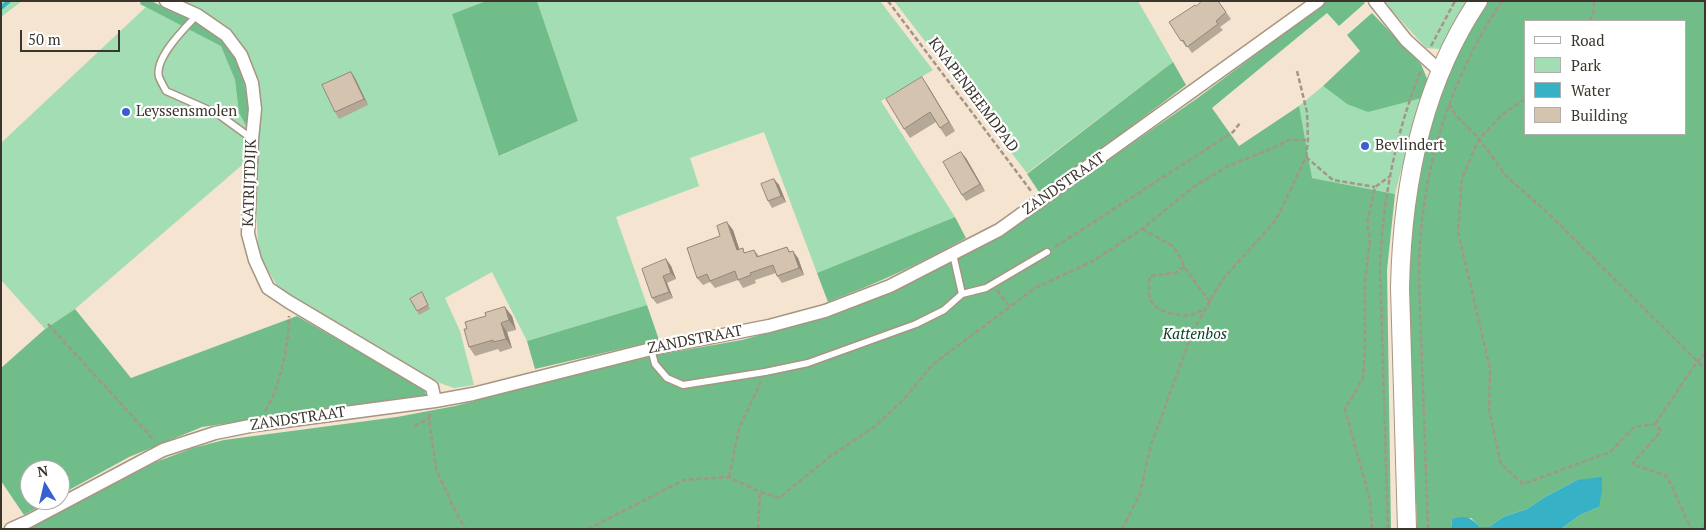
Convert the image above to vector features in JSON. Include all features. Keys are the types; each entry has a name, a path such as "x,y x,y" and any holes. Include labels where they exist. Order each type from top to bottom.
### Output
{"main road":[{"path":"1407,529 1400,288 1404,210 1416,144 1424,114 1457,38 1478,1"}],"street":[{"name":"KATRIJTDIJK","path":"166,1 197,16 226,35 241,55 252,83 255,110 248,234 255,260 268,288 432,387 435,401"},
{"path":"1375,1 1406,40 1441,72"},
{"name":"ZANDSTRAAT","path":"11,529 163,450 215,433 255,424 435,401 472,394 650,349 769,326 825,311 890,286 999,230 1316,2"}],"lane":[{"path":"197,16 162,57 158,75 166,91 218,114 252,139"},
{"path":"650,349 655,364 667,378 683,385 808,363 916,324 944,310 962,294 986,288 1047,252"},
{"path":"953,254 962,294"}],"path":[{"name":"KNAPENBEEMDPAD","path":"888,1 1040,202"},
{"path":"1388,529 1380,267 1382,230 1389,176 1402,123 1425,58 1455,1"},
{"path":"1428,529 1419,266 1421,235 1430,169 1438,135 1449,104 1486,26 1502,1"},
{"path":"1590,20 1594,11 1594,1"},
{"path":"1122,529 1140,494 1150,448 1192,333 1222,280 1276,220 1306,157 1308,140 1307,112 1297,71"},
{"path":"1524,100 1503,114 1479,139 1462,178 1458,232 1490,368 1489,411 1501,464 1523,484 1610,452 1634,427 1655,424 1705,353"},
{"path":"1449,104 1455,114 1479,139 1507,177 1549,214 1705,369"},
{"path":"1047,252 1233,132 1240,123"},
{"path":"588,529 684,480 729,476 760,492 779,498 828,458 874,427 905,398 932,365 1034,288 1093,261 1142,229 1192,188 1228,166 1289,140 1308,140"},
{"path":"1306,157 1333,180 1375,187"},
{"path":"1372,529 1370,500 1345,409 1363,378 1366,281 1370,240 1367,224 1375,187 1389,176"},
{"path":"1142,229 1173,246 1184,267 1210,302"},
{"path":"1184,267 1176,273 1150,276 1148,288 1152,303 1160,310 1179,314 1193,315 1207,308"},
{"path":"993,284 1010,307"},
{"path":"255,424 271,402 286,350 289,328 289,302"},
{"path":"48,324 163,450"},
{"path":"729,476 739,428 765,372"},
{"path":"435,401 429,419 436,469 450,502 465,529"},
{"path":"414,426 429,419"},
{"path":"1655,424 1661,431 1632,464 1667,476 1691,529"},
{"path":"758,529 760,492"}],"green space":[{"path":"1,1 22,1 1,17"},
{"path":"141,1 151,1 220,34 236,58 244,81 248,104 249,131 239,113 235,80 221,46 140,4"},
{"path":"178,1 486,1 452,14 500,156 578,121 537,1 880,1 933,70 881,101 955,217 817,273 764,132 690,158 699,186 616,217 647,305 527,341 492,272 445,298 460,331 474,385 454,388 440,383 356,337 279,289 259,255 255,199 258,110 240,44 226,26"},
{"path":"486,1 537,1 578,121 499,156 452,14"},
{"path":"894,1 1138,1 1173,62 1027,173"},
{"name":"Kattenbos","path":"1327,1 1363,1 1365,3 1339,26 1327,13 1212,108 1239,146 1299,106 1312,178 1395,194 1387,270 1391,529 28,529 64,510 70,510 70,507 156,462 193,448 224,440 397,417 455,406 568,376 662,354 742,340 835,314 917,280 1004,232 1199,97"},
{"path":"1383,1 1471,1 1448,43 1439,49 1426,48"},
{"path":"1487,1 1705,1 1705,529 1561,529 1580,515 1599,507 1577,480 1527,509 1503,517 1489,527 1480,527 1471,518 1452,519 1451,529 1417,529 1408,268 1411,216 1421,153 1444,84 1473,23"},
{"path":"146,7 221,45 235,80 239,113 249,131 249,159 75,309 45,329 1,280 1,143"},
{"path":"1372,13 1421,64 1428,81 1422,98 1368,112 1347,104 1323,86 1360,51 1347,35"},
{"path":"1173,62 1186,85 1041,195 1027,174"},
{"path":"1323,86 1347,104 1396,104 1422,98 1395,194 1312,178 1284,135 1299,106"},
{"path":"955,217 966,238 898,273 828,302 817,273"},
{"path":"647,305 659,340 535,369 527,341"},
{"path":"75,309 131,378 297,316 424,389 426,395 202,427 129,457 70,489 70,460 20,460 20,509 1,481 1,368 45,329"},
{"path":"21,510 33,510 24,515"}],"water":[{"path":"1602,477 1599,507 1580,515 1561,529 1451,529 1452,519 1461,517 1470,519 1480,527 1489,527 1503,517 1527,509 1577,480"}],"building":[{"path":"1202,1 1218,1 1226,12 1216,21 1218,24 1187,47 1169,22"},
{"path":"351,72 364,99 335,112 322,85"},
{"path":"922,77 949,122 940,128 930,112 904,129 886,99"},
{"path":"961,152 980,184 962,195 943,162"},
{"path":"774,179 781,196 768,201 761,184"},
{"path":"727,222 737,250 743,248 744,253 754,250 757,257 787,247 789,252 793,251 799,268 777,276 773,265 750,273 751,275 738,280 735,271 710,281 707,274 697,278 687,248 720,236 717,226"},
{"path":"666,259 671,273 663,276 669,292 652,298 642,269"},
{"path":"422,292 428,305 417,311 410,299"},
{"path":"505,307 509,320 501,323 506,339 493,342 493,340 469,347 464,329 467,329 465,322 486,316 485,313"}],"waterway":[{"path":"1,8 9,1"}],"place":[{"name":"Leyssensmolen","path":"126,112"},
{"name":"Bevlindert","path":"1365,146"}]}
